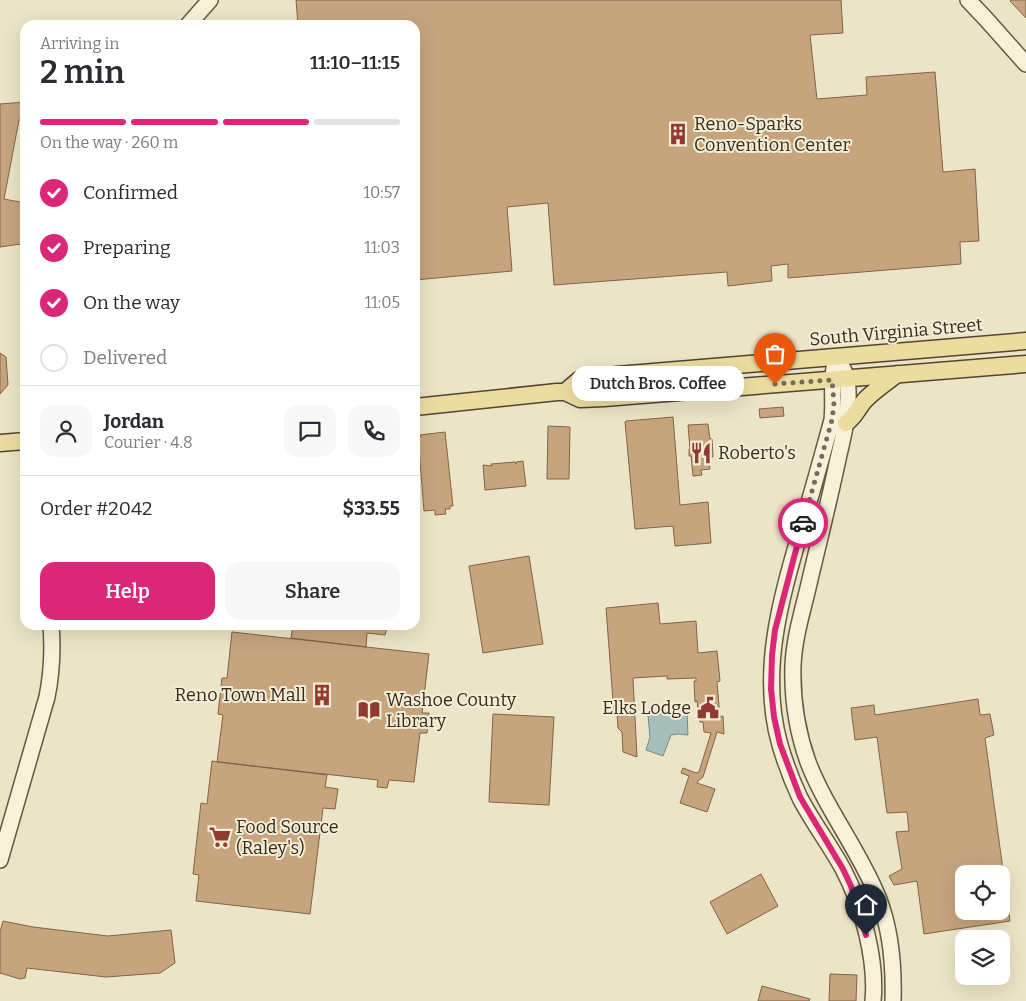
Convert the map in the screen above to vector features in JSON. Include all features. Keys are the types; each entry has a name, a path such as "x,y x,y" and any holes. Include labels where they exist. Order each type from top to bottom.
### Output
{"main road":[{"name":"South Virginia Street","path":"565,392 579,380 617,375 1026,341"},
{"name":"South Virginia Street","path":"420,406 565,392 580,399 604,398 1026,364"},
{"path":"846,423 858,413 868,397 897,374"},
{"path":"0,442 20,441"}],"street":[{"path":"192,20 210,0"},
{"path":"968,0 1026,64"},
{"path":"835,357 848,407 846,423 796,638 792,688 801,740 809,763 819,786 869,875 879,899 887,929 891,955 893,1001"},
{"path":"840,379 832,420 775,630 771,689 774,717 780,744 800,797 843,869 864,924 870,957 873,1001"},
{"path":"0,860 47,697 52,674 51,630"},
{"path":"773,647 796,638"}],"water":[{"path":"687,710 688,735 671,735 663,756 646,750 650,737 648,715 678,712"}],"building":[{"name":"Reno-Sparks Convention Center","path":"296,0 841,0 843,33 810,35 817,99 867,95 866,77 935,72 943,172 975,169 979,241 960,242 961,264 788,278 788,264 771,266 772,281 728,286 727,272 554,285 548,203 507,207 512,271 420,280 420,20 298,20"},
{"path":"1026,0 1026,18 1010,1"},
{"path":"20,102 20,120 4,199 20,202 20,244 0,247 0,104"},
{"path":"0,353 6,357 8,385 0,394"},
{"path":"783,407 784,416 760,418 759,409"},
{"path":"673,417 680,505 708,502 711,543 675,546 673,526 635,529 625,422"},
{"name":"Roberto's","path":"708,424 710,439 712,439 713,457 709,457 710,469 701,470 702,475 693,476 691,456 689,456 688,425"},
{"path":"548,426 570,427 569,479 547,479"},
{"path":"445,432 453,506 450,506 450,509 445,509 446,514 435,515 435,510 424,511 420,435"},
{"path":"523,461 526,486 485,490 483,465 492,466 491,464 515,462 516,464 516,462"},
{"path":"529,556 543,644 483,653 469,566"},
{"name":"Elks Lodge","path":"658,603 660,624 696,621 698,653 717,651 720,681 717,682 720,717 723,716 724,734 717,732 703,777 697,783 715,789 707,812 680,803 689,776 681,773 683,768 696,773 699,772 711,733 704,732 703,722 700,722 697,701 695,702 694,681 696,681 696,678 667,679 667,676 633,678 637,757 623,752 622,732 618,728 617,714 614,714 606,608"},
{"path":"292,630 386,630 385,635 367,633 366,647 291,638"},
{"name":"Reno Town Mall","path":"232,632 429,654 422,713 429,713 427,733 420,733 414,782 389,780 387,788 377,787 378,780 217,762 223,715 218,714 222,678 227,678"},
{"path":"978,699 980,715 990,714 994,735 985,738 1002,865 955,865 955,920 1010,921 924,934 917,881 894,885 889,876 902,869 896,832 909,831 907,812 887,813 877,737 855,740 851,708 874,705 875,715"},
{"path":"493,714 554,717 549,805 489,802"},
{"path":"212,761 327,775 325,787 338,789 335,809 323,808 310,914 196,901 199,875 193,874 201,803 207,804"},
{"path":"761,874 778,906 727,934 710,902"},
{"path":"3,921 33,927 108,936 171,930 175,963 160,973 106,977 27,968 25,978 20,979 0,973 0,932"},
{"path":"830,974 857,975 856,1001 829,1001"},
{"path":"762,986 810,999 809,1001 758,1001"}],"way so far":[{"path":"775,384 832,380 834,403 832,420 803,523"}],"place":[{"name":"Reno-Sparks Convention Center","path":"678,134"},
{"name":"Dutch Bros. Coffee","path":"775,384"},
{"name":"Roberto's","path":"701,453"},
{"name":"Reno Town Mall","path":"322,695"},
{"name":"Elks Lodge","path":"708,708"},
{"name":"Washoe County Library","path":"369,710"},
{"name":"Food Source (Raley's)","path":"220,837"}],"route":[{"path":"803,523 775,630 771,689 774,717 780,744 800,797 843,869 858,905 866,935"}]}
